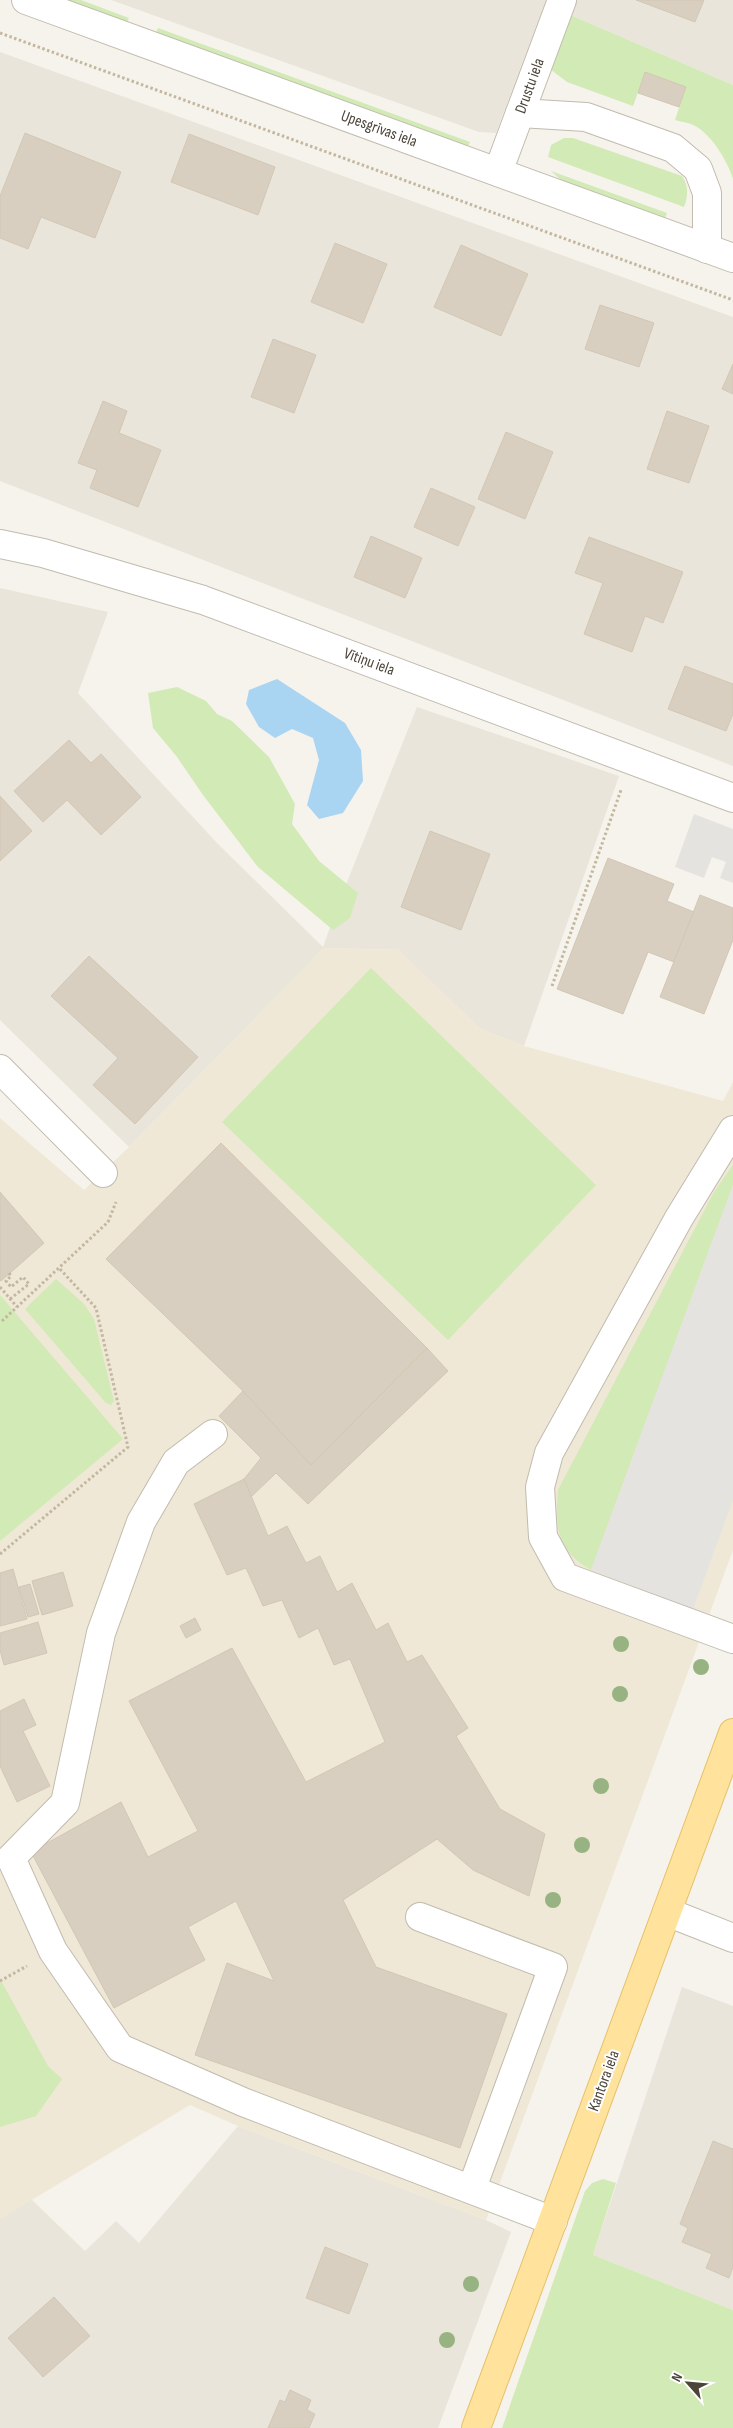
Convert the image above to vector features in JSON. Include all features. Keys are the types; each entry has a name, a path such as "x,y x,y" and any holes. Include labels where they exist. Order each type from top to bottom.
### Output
{"main road":[{"name":"Kantora iela","path":"476,2428 733,1734"}],"street":[{"name":"Upesgrīvas iela","path":"26,0 733,258"},
{"name":"Drustu iela","path":"498,172 562,0"},
{"path":"520,113 586,117 673,148 698,169 707,193 707,249"},
{"name":"Vītiņu iela","path":"0,544 43,553 203,600 733,798"},
{"path":"0,1069 102,1173"},
{"path":"733,1130 679,1218 549,1453 540,1488 543,1537 564,1577 733,1639"},
{"path":"213,1434 176,1462 141,1522 101,1633 65,1803 11,1858 54,1951 120,2048 243,2102 472,2188 553,2221"},
{"path":"666,1912 733,1938"},
{"path":"420,1917 553,1967 472,2188"}],"path":[{"path":"0,33 733,300"},
{"path":"552,986 623,782"},
{"path":"2,1321 108,1222 119,1194 102,1173"},
{"path":"0,1554 128,1448 96,1308 59,1268"},
{"path":"9,1273 11,1276 6,1281 11,1287 23,1276 29,1284 10,1299"},
{"path":"0,1287 17,1307"}],"shaded area":[{"path":"111,0 546,0 496,133 479,132"},
{"path":"573,0 733,0 733,85 568,14"},
{"path":"0,52 733,317 733,766 0,481"},
{"path":"0,588 108,612 78,693 218,844 323,947 339,902 417,707 619,776 524,1046 480,1029 398,950 324,948 129,1147 0,1020"},
{"path":"694,814 733,829 733,883 720,878 726,862 712,857 704,878 675,867"},
{"path":"324,948 398,950 480,1029 524,1046 723,1101 733,1082 733,1550 486,2220 238,2126 190,2105 0,2219 0,1118 84,1190 129,1147"},
{"path":"733,1185 733,1500 693,1609 591,1570"},
{"path":"682,1987 733,2006 733,2310 593,2255"},
{"path":"238,2126 486,2220 511,2232 438,2428 0,2428 0,2219 31,2199 85,2251 116,2221 139,2243"}],"green space":[{"path":"67,0 81,0 129,18 127,22"},
{"path":"568,14 733,85 733,179 724,158 709,137 695,126 675,120 686,87 645,73 633,106 567,82 550,69"},
{"path":"158,28 470,142 468,147 156,33"},
{"path":"564,138 573,138 682,176 687,191 684,207 548,157 551,145"},
{"path":"551,171 667,213 665,218 562,181"},
{"path":"177,687 206,701 217,714 232,721 269,757 295,804 292,824 319,861 358,893 350,918 333,930 258,867 203,795 177,757 153,728 148,693"},
{"path":"371,968 596,1185 448,1340 222,1122"},
{"path":"733,1165 733,1185 591,1570 579,1562 564,1546 558,1526 558,1490 714,1192"},
{"path":"56,1279 84,1304 94,1319 114,1401 111,1405 106,1403 25,1309"},
{"path":"0,1295 123,1439 0,1541"},
{"path":"0,1979 48,2066 62,2079 36,2116 0,2127"},
{"path":"603,2179 616,2183 593,2255 733,2310 733,2428 502,2428 585,2191 592,2183"}],"water":[{"path":"277,679 345,723 361,750 363,781 343,813 319,819 307,805 319,760 313,738 292,729 275,738 259,727 246,704 249,690"}],"building":[{"path":"636,0 704,0 695,22"},
{"path":"645,72 686,87 679,107 638,93"},
{"path":"25,133 121,172 95,238 41,217 28,249 0,238 0,196"},
{"path":"189,134 275,167 258,215 171,182"},
{"path":"335,243 387,264 363,323 311,302"},
{"path":"461,245 528,274 501,336 434,307"},
{"path":"600,305 654,323 639,367 585,349"},
{"path":"273,339 316,355 294,413 251,397"},
{"path":"733,364 733,394 722,389"},
{"path":"103,401 127,411 119,433 161,450 138,507 90,488 97,470 78,463"},
{"path":"667,411 709,426 689,483 647,469"},
{"path":"506,432 553,452 525,519 478,499"},
{"path":"431,488 475,507 458,546 414,527"},
{"path":"371,536 422,558 405,598 354,577"},
{"path":"589,537 683,572 663,623 645,616 632,652 584,634 603,583 575,573"},
{"path":"685,666 733,684 733,714 726,731 668,709"},
{"path":"69,740 91,763 101,754 141,797 101,835 67,800 43,822 14,791"},
{"path":"0,796 32,831 0,861"},
{"path":"430,831 490,854 461,930 401,907"},
{"path":"608,858 674,884 667,901 694,912 674,962 648,952 623,1014 557,989"},
{"path":"700,895 733,908 733,940 704,1014 660,997"},
{"path":"89,956 198,1057 135,1124 93,1085 118,1058 51,996"},
{"path":"221,1143 427,1348 311,1465 243,1391 106,1259"},
{"path":"0,1192 44,1243 1,1281 0,1280"},
{"path":"427,1348 448,1371 308,1504 276,1473 251,1497 244,1479 261,1458 219,1416 243,1391 311,1465"},
{"path":"244,1479 268,1536 287,1526 306,1563 320,1556 337,1592 352,1583 376,1630 388,1623 407,1662 422,1655 468,1728 456,1736 500,1809 545,1834 529,1896 473,1870 437,1839 343,1900 376,1967 507,2014 460,2148 195,2055 227,1963 274,1981 236,1901 188,1927 205,1960 114,2008 31,1852 121,1802 148,1857 198,1831 129,1701 232,1648 306,1782 385,1742 350,1659 334,1665 318,1628 299,1638 282,1600 263,1606 246,1568 227,1575 194,1504"},
{"path":"13,1569 27,1619 0,1626 0,1573"},
{"path":"63,1572 73,1606 42,1615 32,1581"},
{"path":"30,1584 39,1614 28,1617 19,1587"},
{"path":"195,1618 201,1630 186,1638 180,1626"},
{"path":"38,1622 47,1653 4,1665 0,1650 0,1633"},
{"path":"24,1699 36,1725 23,1731 50,1786 17,1802 0,1766 0,1711"},
{"path":"713,2141 733,2149 733,2267 729,2278 706,2268 712,2254 682,2242 688,2228 680,2224"},
{"path":"325,2247 368,2264 349,2314 306,2298"},
{"path":"54,2297 90,2336 43,2377 8,2338"},
{"path":"290,2390 311,2400 307,2410 315,2414 309,2428 268,2428 280,2400 285,2402"}]}
